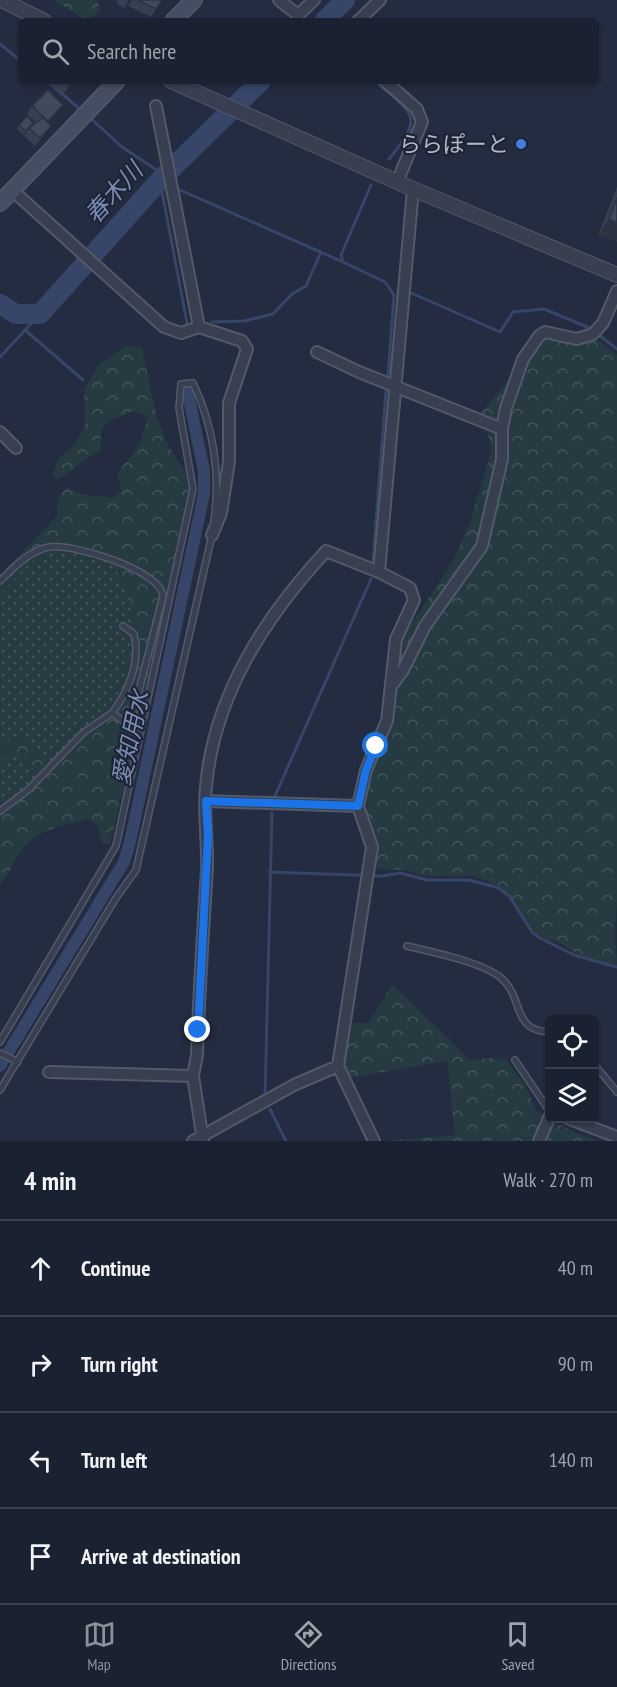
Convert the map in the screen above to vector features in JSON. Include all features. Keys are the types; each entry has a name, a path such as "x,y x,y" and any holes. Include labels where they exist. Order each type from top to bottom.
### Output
{"main road":[{"path":"4,198 114,84"}],"street":[{"path":"2,0 38,18"},
{"path":"279,0 298,15 314,0"},
{"path":"361,18 380,0"},
{"path":"178,84 413,189 617,275"},
{"path":"388,84 417,109 422,122 398,182"},
{"path":"156,106 199,327"},
{"path":"379,572 413,189"},
{"path":"4,198 164,327 181,333 199,327 242,340 247,349 229,403 229,462 221,513 212,535"},
{"path":"391,685 403,670 425,626 482,546 483,530 502,459 502,429 508,400 523,359 539,336 554,333 577,339 593,334 603,323 617,291"},
{"path":"317,352 394,386 502,429"},
{"path":"0,432 16,448"},
{"path":"338,1066 294,1085 199,1140 193,1076 197,1055 208,836 206,801 211,755 225,706 242,664 284,601 326,551 379,572 410,588 414,600 396,639 387,721 366,770 358,806 372,847 338,1066 374,1141"},
{"path":"206,801 358,806"},
{"path":"49,1072 193,1076"},
{"path":"539,1141 546,1123"},
{"path":"578,1123 617,1137"}],"lane":[{"path":"0,1042 116,846 193,489 179,408 181,384 193,383 204,405 219,490 212,535 136,870 116,898 0,1090"},
{"path":"0,581 30,554 50,547 86,551 140,572 161,588 163,596 130,726 112,713"},
{"path":"0,811 27,790 84,732 112,713 126,692 135,657 134,634 123,626"},
{"path":"407,946 488,969 503,979 512,992 518,1003 521,1019 535,1030 545,1031"},
{"path":"0,1053 18,1062"},
{"path":"515,1060 545,1108"},
{"path":"598,1069 617,1092"}],"green space":[{"path":"53,0 97,0 101,11 92,18 83,18"},
{"path":"555,338 576,344 596,339 617,355 617,899 615,935 617,965 579,955 557,941 547,940 533,930 510,895 499,886 473,876 424,876 406,870 375,869 376,838 367,815 367,789 395,689 400,681 401,640 454,559 470,522 492,449 481,413 538,345 544,339"},
{"path":"126,346 142,348 156,414 167,443 185,472 191,489 170,583 148,628 147,644 127,717 121,724 127,735 131,737 131,755 110,844 102,843 98,826 87,818 50,829 27,844 0,884 0,816 18,804 41,782 30,764 18,753 13,751 0,762 0,744 18,738 25,741 46,763 80,733 112,717 123,699 131,639 130,610 122,582 104,552 56,543 28,565 0,595 0,575 57,516 58,500 66,487 84,495 111,498 121,492 118,472 139,445 148,417 133,411 103,427 101,451 57,479 53,475 58,458 73,447 85,426 84,389 99,365"},
{"path":"66,487 84,495 111,498 121,492 170,583 110,844 102,843 98,826 87,818 50,829 27,844 0,884 0,575 57,516 58,500"},
{"path":"392,984 470,1060 491,1058 506,1060 524,1083 537,1111 545,1116 545,1123 558,1123 576,1133 599,1141 387,1141 455,1135 447,1061 347,1078 342,1065 348,1023 369,1023"}],"building":[{"path":"138,0 162,0 156,9"},
{"path":"48,90 63,105 48,121 32,106"},
{"path":"27,116 33,123 26,131 19,125"},
{"path":"43,118 51,126 40,138 29,128"},
{"path":"617,198 617,223 609,219"}],"waterway":[{"name":"春木川","path":"327,18 345,0"},
{"path":"0,44 18,59"},
{"path":"51,84 81,110"},
{"name":"春木川","path":"0,304 16,314 40,314 161,179 258,84"},
{"path":"379,84 399,101 410,116 411,124 407,133 389,159"},
{"path":"88,116 122,147 158,171 187,323"},
{"path":"371,185 341,255 343,262 385,282 394,295 388,375"},
{"path":"180,190 343,262"},
{"path":"212,322 244,321 273,314 292,294 306,286 321,252"},
{"path":"409,292 500,332 513,312 544,309 592,329"},
{"path":"0,357 40,314"},
{"path":"25,330 83,380"},
{"path":"599,335 617,349"},
{"name":"愛知用水","path":"0,1066 124,862 130,842 204,494 204,471 187,389"},
{"path":"373,562 386,391"},
{"path":"275,796 371,579"},
{"path":"265,1096 272,812"},
{"path":"269,872 382,876 400,873 427,880 469,880 499,888 510,897 532,932 540,938 574,955 617,967"},
{"path":"270,1109 286,1141"}],"place":[{"name":"ららぽーと","path":"521,144"}],"route":[{"path":"198,1030 208,836 206,801 303,806 358,806 366,770 376,746"}]}
